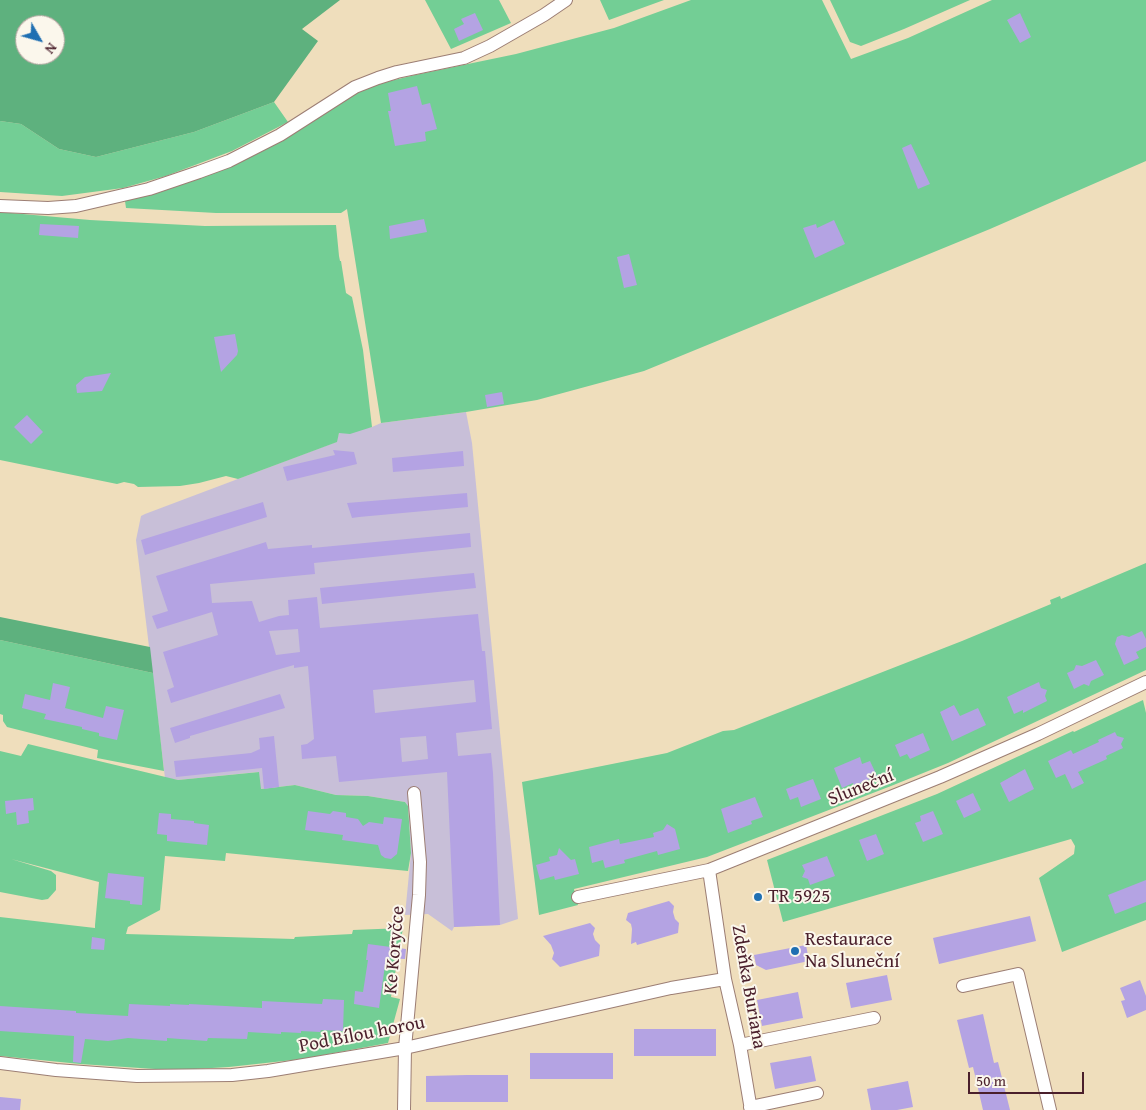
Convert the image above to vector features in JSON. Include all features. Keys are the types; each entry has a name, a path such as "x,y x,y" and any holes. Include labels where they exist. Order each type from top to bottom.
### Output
{"street":[{"path":"0,206 48,208 76,206 149,189 192,174 229,160 280,135 355,87 397,72 464,58 528,24 566,0"},
{"name":"Sluneční","path":"578,897 709,870 940,777 1038,734 1146,682"},
{"name":"Ke Koryčce","path":"404,1110 404,1048 419,895 420,862 414,793"},
{"name":"Zdeňka Buriana","path":"709,870 726,978 750,1108"},
{"path":"963,986 1018,974 1050,1110"},
{"name":"Pod Bílou horou","path":"0,1063 120,1075 232,1075 304,1066 404,1048 682,986 726,978"},
{"path":"740,1046 874,1018"},
{"path":"750,1108 817,1093"}],"shaded area":[{"path":"466,412 472,443 518,919 500,925 454,927 452,931 428,914 405,915 411,853 408,806 405,802 368,796 336,795 295,785 260,789 258,772 178,780 165,778 136,540 141,516 336,442 339,433 372,427 381,423"}],"green space":[{"path":"0,0 340,0 302,29 318,41 274,102 194,132 96,157 59,149 21,124 0,121"},
{"path":"425,0 499,0 511,23 451,49"},
{"path":"600,0 664,0 609,20"},
{"path":"691,0 822,0 851,59 908,38 992,0 1146,0 1146,161 990,229 644,371 537,400 466,412 381,423 347,209 341,213 216,213 126,208 125,201 176,186 365,87 516,54 614,28"},
{"path":"830,0 970,0 861,46 850,42"},
{"path":"274,102 288,122 232,151 166,176 123,188 62,196 0,192 0,121 21,124 59,149 96,157 194,132"},
{"path":"0,212 90,220 205,226 336,225 339,256 346,293 352,297 363,350 372,427 350,434 339,433 337,442 238,479 226,476 180,486 138,487 124,482 117,484 0,460"},
{"path":"1146,563 1146,670 948,763 707,857 574,889 578,905 539,915 522,782 667,753 723,731 734,730 962,641 1051,604 1050,600 1060,596 1061,599"},
{"path":"0,617 150,647 153,673 0,640"},
{"path":"0,640 153,673 164,771 97,758 98,750 7,727 3,721 3,715 0,714"},
{"path":"1143,700 1146,713 1146,920 1062,952 1039,878 1074,854 1075,846 1071,839 783,922 767,860 937,794"},
{"path":"28,744 178,780 259,772 261,789 295,785 336,795 368,796 405,802 408,806 411,853 408,871 226,853 225,861 165,856 160,910 128,927 126,934 294,939 295,937 352,934 353,930 403,928 391,997 400,999 388,1043 302,1059 195,1069 155,1069 80,1064 0,1056 0,917 95,928 99,882 11,859 51,871 56,875 56,890 48,899 42,900 0,892 0,751 21,756"}],"building":[{"path":"475,13 483,30 459,41 454,29 464,24 461,19"},
{"path":"1020,13 1031,37 1020,43 1007,20"},
{"path":"417,86 422,105 430,103 437,129 425,132 426,141 395,146 388,111 391,111 388,93"},
{"path":"911,144 930,184 918,189 902,148"},
{"path":"424,219 427,232 390,239 389,226"},
{"path":"834,220 845,244 815,258 803,228 816,224 817,228"},
{"path":"40,224 79,226 78,238 39,235"},
{"path":"629,254 637,285 624,288 617,257"},
{"path":"235,334 237,355 221,372 214,337"},
{"path":"111,373 102,391 77,393 76,385 85,377"},
{"path":"502,392 504,404 487,407 485,395"},
{"path":"27,415 43,432 31,444 14,427"},
{"path":"333,450 354,452 357,464 287,481 283,467 335,455"},
{"path":"463,451 464,466 393,472 392,458"},
{"path":"467,493 468,507 352,518 347,503"},
{"path":"263,502 267,517 145,555 141,540"},
{"path":"470,533 471,547 314,563 315,574 210,584 212,603 252,601 259,622 289,615 288,600 317,597 320,628 478,614 482,651 485,651 492,729 456,733 458,756 491,753 500,925 454,927 447,772 339,782 336,756 302,759 301,745 307,744 314,739 308,666 294,668 294,665 171,703 167,690 174,687 163,652 218,635 212,612 157,629 152,616 168,611 156,576 266,542 268,549 312,545 312,548","holes":["298,629 300,652 276,655 269,631","474,680 476,702 375,713 373,690","426,736 428,759 402,762 400,738"]},
{"path":"474,573 476,588 322,604 320,588"},
{"path":"1142,631 1146,639 1146,647 1136,652 1139,658 1124,665 1115,644 1117,637 1122,635 1129,637"},
{"path":"1096,660 1104,675 1091,681 1089,686 1084,684 1074,689 1067,673 1074,670 1076,665 1082,666"},
{"path":"1039,682 1041,688 1047,690 1045,696 1047,701 1023,713 1023,710 1014,714 1007,697"},
{"path":"53,683 70,687 65,708 103,718 106,706 124,710 117,740 99,736 99,733 82,729 82,727 44,719 46,714 22,708 25,694 50,700"},
{"path":"280,694 285,708 190,736 190,738 175,743 170,728"},
{"path":"954,705 960,716 978,708 986,725 952,741 940,712"},
{"path":"1115,732 1117,736 1124,738 1121,744 1123,748 1106,756 1107,759 1078,772 1084,783 1072,789 1065,774 1056,778 1048,761 1071,750 1073,754"},
{"path":"923,733 930,750 910,759 907,754 900,757 895,745"},
{"path":"274,736 279,787 264,789 262,768 176,777 174,761 251,753 260,749 259,738"},
{"path":"860,757 862,764 870,761 877,776 854,786 853,783 842,788 834,768"},
{"path":"1025,769 1034,789 1009,802 1000,783"},
{"path":"813,779 821,799 801,807 798,797 790,800 786,789"},
{"path":"973,793 981,810 964,818 956,801"},
{"path":"755,797 763,817 751,821 752,824 728,833 721,809"},
{"path":"33,798 34,810 28,811 29,823 17,825 16,812 6,814 5,801"},
{"path":"308,811 330,814 333,811 346,813 346,817 358,819 363,826 369,822 383,824 384,817 402,819 397,854 391,859 385,858 381,855 378,845 342,840 343,835 305,830"},
{"path":"933,811 943,834 923,842 915,823 921,821 920,816"},
{"path":"159,813 171,814 171,819 194,821 194,823 209,825 207,845 167,841 167,835 157,834"},
{"path":"667,824 675,829 680,849 658,855 657,851 624,860 625,863 605,868 603,860 592,863 589,847 619,839 620,844 654,837 653,833 663,830"},
{"path":"876,834 884,854 867,861 859,840"},
{"path":"559,848 571,860 575,859 579,874 555,880 554,876 540,880 536,865 550,861 549,857 557,855"},
{"path":"827,856 835,876 810,885 808,879 802,877 805,871 802,865"},
{"path":"108,873 144,877 142,905 130,904 130,901 105,898"},
{"path":"1146,880 1146,902 1115,914 1108,895"},
{"path":"669,901 674,906 675,919 679,923 678,933 637,945 636,942 631,944 631,924 626,920 628,913"},
{"path":"1030,916 1036,941 939,964 933,938"},
{"path":"590,923 595,928 593,934 595,940 600,945 599,956 560,967 552,959 554,953 551,945 543,936"},
{"path":"92,937 105,939 104,950 91,949"},
{"path":"368,944 406,949 405,959 386,958 379,1008 354,1004 355,991 363,992 368,960 366,960"},
{"path":"806,945 809,961 766,970 756,965 754,955"},
{"path":"887,975 892,1000 851,1008 846,983"},
{"path":"1140,980 1146,996 1146,1010 1127,1018 1121,1001 1125,1000 1120,988"},
{"path":"798,992 803,1018 762,1026 757,1000"},
{"path":"323,999 344,1000 343,1031 321,1030 320,1032 301,1031 301,1033 281,1032 281,1034 248,1032 247,1039 208,1038 207,1041 167,1038 167,1041 128,1038 108,1041 85,1039 81,1063 73,1062 74,1036 0,1031 0,1006 128,1016 129,1004 170,1006 170,1004 189,1004 262,1008 262,1001 322,1004"},
{"path":"983,1014 994,1063 998,1062 1010,1110 983,1110 973,1067 969,1068 957,1020"},
{"path":"634,1029 716,1029 716,1056 634,1056"},
{"path":"530,1053 613,1053 613,1079 530,1079"},
{"path":"811,1056 816,1081 775,1089 770,1063"},
{"path":"508,1075 508,1102 426,1102 426,1076"},
{"path":"908,1081 913,1107 897,1110 871,1110 867,1089"},
{"path":"0,1097 21,1099 20,1110 0,1110"}],"place":[{"name":"TR 5925","path":"758,897"},
{"name":"Restaurace Na Sluneční","path":"795,951"}]}
